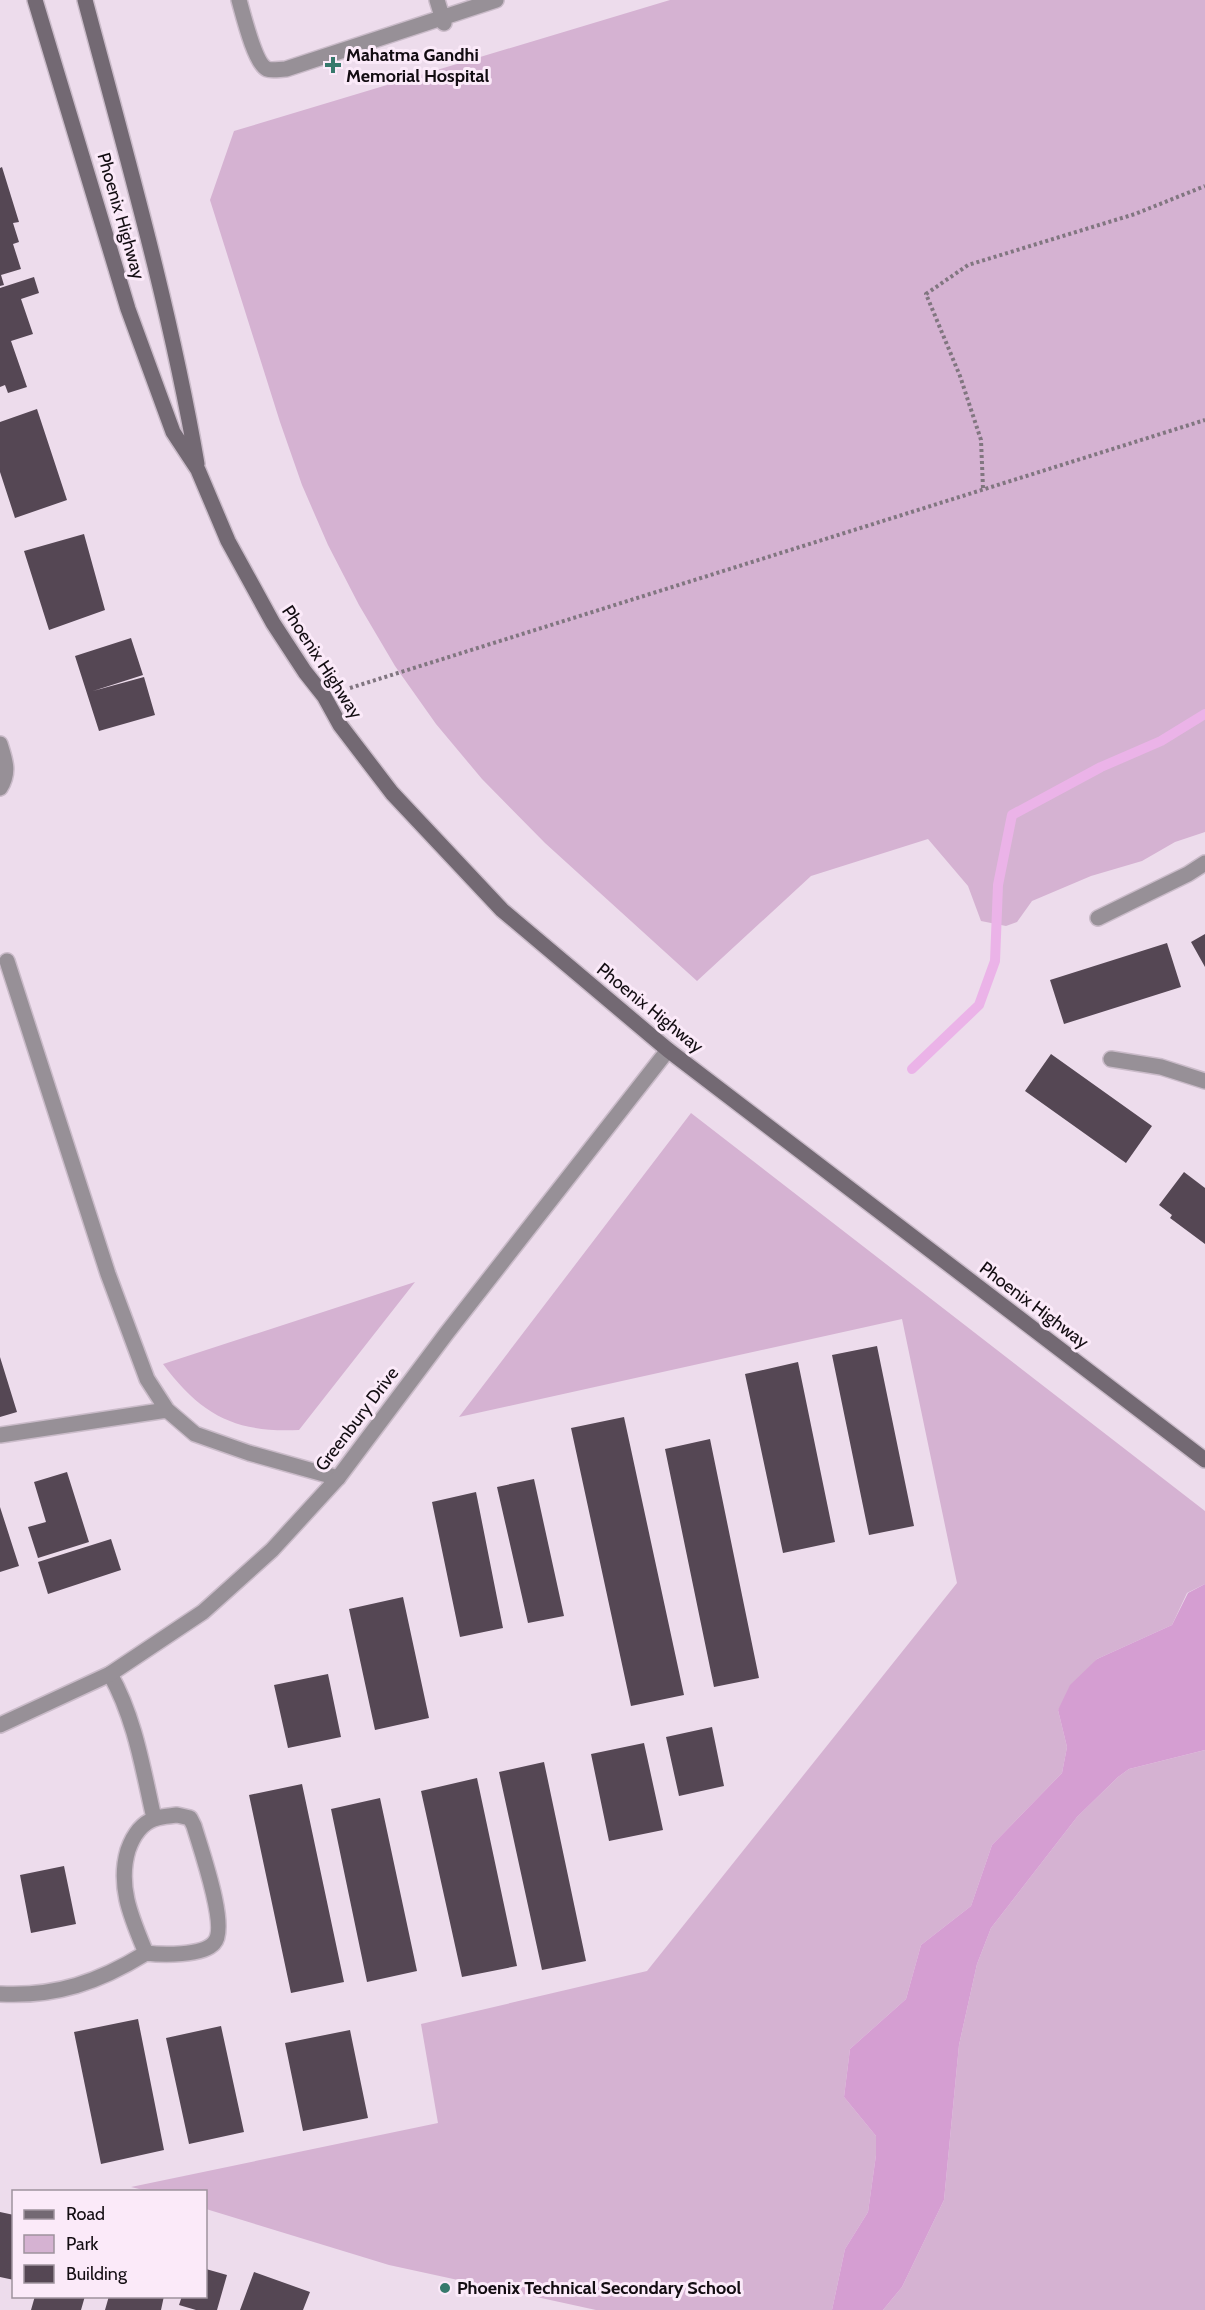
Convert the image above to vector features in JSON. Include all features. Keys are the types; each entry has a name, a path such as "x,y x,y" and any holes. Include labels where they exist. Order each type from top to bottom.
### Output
{"main road":[{"name":"Phoenix Highway","path":"35,0 128,309 150,376 173,432 198,470 228,541 250,585 305,672 324,696 340,725 392,793 502,910 668,1050 1205,1460"},
{"name":"Phoenix Highway","path":"85,0 169,325 186,398 198,470"}],"street":[{"path":"239,0 257,57 264,68 269,70 286,69 443,21 496,0"},
{"path":"437,0 443,21"},
{"path":"0,744 7,765 5,780 0,788"},
{"path":"1098,918 1188,874 1205,863"},
{"path":"7,961 108,1274 147,1379 167,1410 195,1434 249,1453 338,1478"},
{"name":"Greenbury Drive","path":"0,1725 110,1674 203,1612 272,1550 338,1478 446,1334 668,1050"},
{"path":"1111,1059 1161,1067 1205,1081"},
{"path":"0,1435 167,1410"},
{"path":"110,1674 121,1693 130,1718 154,1818"},
{"path":"0,1994 30,1995 69,1988 108,1976 146,1953 175,1954 202,1950 214,1944 220,1928 190,1818 177,1815 154,1818 140,1827 132,1839 125,1862 124,1886 132,1922 146,1953"}],"path":[{"path":"984,488 981,440 960,376 926,294 968,265 1135,214 1205,186"},
{"path":"324,696 1205,420"}],"green space":[{"path":"670,0 1205,0 1205,832 1175,842 1142,861 1091,876 1032,901 1017,922 1006,926 981,921 968,886 928,839 811,876 697,981 545,843 482,779 436,724 395,666 359,605 328,545 302,485 210,200 234,131"},
{"path":"691,1113 1205,1511 1205,1584 1187,1593 1172,1625 1097,1659 1058,1710 1067,1747 1062,1773 992,1845 971,1906 921,1945 906,1999 850,2049 844,2097 876,2136 876,2155 868,2212 845,2249 832,2310 596,2310 389,2265 207,2209 207,2190 143,2190 131,2187 438,2123 421,2024 647,1971 957,1583 902,1319 459,1417"},
{"path":"415,1282 299,1430 256,1428 221,1417 191,1396 163,1364"},
{"path":"1205,1750 1205,2310 883,2310 902,2287 944,2200 959,2045 977,1964 991,1928 1077,1817 1118,1777 1129,1769"}],"shaded area":[{"path":"1205,1584 1205,1750 1129,1769 1118,1777 1077,1817 991,1928 977,1964 959,2045 944,2200 902,2287 883,2310 832,2310 845,2249 868,2212 876,2155 876,2136 844,2097 850,2049 906,1999 921,1945 971,1906 992,1845 1062,1773 1067,1747 1058,1710 1070,1685 1097,1659 1172,1625 1188,1593"}],"building":[{"path":"2,167 19,222 13,223 19,242 13,244 21,269 1,275 4,285 0,286 0,168"},
{"path":"34,277 39,293 21,299 33,334 11,341 27,387 8,393 5,385 0,387 0,288"},
{"path":"37,409 67,500 15,518 0,472 0,422"},
{"path":"84,534 105,610 49,630 24,551"},
{"path":"131,638 143,675 93,691 144,677 155,715 99,731 75,656"},
{"path":"1205,934 1205,967 1191,942"},
{"path":"1167,943 1181,987 1064,1024 1050,980"},
{"path":"1051,1054 1152,1126 1126,1163 1025,1091"},
{"path":"1184,1172 1205,1188 1205,1244 1170,1218 1172,1215 1159,1205"},
{"path":"877,1346 914,1526 869,1535 832,1355"},
{"path":"0,1357 17,1412 0,1417"},
{"path":"798,1362 835,1542 783,1553 745,1374"},
{"path":"624,1417 684,1695 631,1706 571,1428"},
{"path":"710,1439 759,1678 714,1687 665,1449"},
{"path":"67,1472 89,1542 38,1558 28,1527 46,1522 34,1482"},
{"path":"534,1479 564,1616 528,1623 497,1487"},
{"path":"476,1492 503,1628 460,1637 432,1502"},
{"path":"0,1507 19,1566 0,1572"},
{"path":"111,1539 121,1570 48,1594 38,1562"},
{"path":"403,1597 429,1718 375,1730 349,1609"},
{"path":"328,1674 341,1737 288,1748 274,1685"},
{"path":"712,1727 724,1786 679,1796 666,1737"},
{"path":"644,1743 663,1830 609,1841 591,1754"},
{"path":"544,1762 586,1961 542,1970 499,1772"},
{"path":"477,1778 517,1966 462,1977 421,1791"},
{"path":"302,1784 344,1982 291,1993 249,1795"},
{"path":"380,1798 417,1971 367,1982 331,1809"},
{"path":"64,1866 76,1924 31,1933 20,1875"},
{"path":"138,2019 164,2150 101,2164 74,2032"},
{"path":"221,2026 244,2132 189,2144 166,2038"},
{"path":"350,2030 368,2118 303,2131 285,2043"},
{"path":"0,2212 12,2215 12,2280 0,2277"},
{"path":"207,2269 227,2275 217,2310 196,2310 179,2305 181,2298 207,2298"},
{"path":"254,2272 310,2292 303,2310 240,2310"},
{"path":"34,2298 84,2298 81,2310 31,2310"},
{"path":"108,2298 164,2298 161,2310 105,2310"}],"waterway":[{"path":"912,1069 979,1005 995,961 998,885 1012,815 1101,767 1161,741 1205,714"}],"place":[{"name":"Mahatma Gandhi Memorial Hospital","path":"333,65"},
{"name":"Phoenix Technical Secondary School","path":"445,2288"}]}
